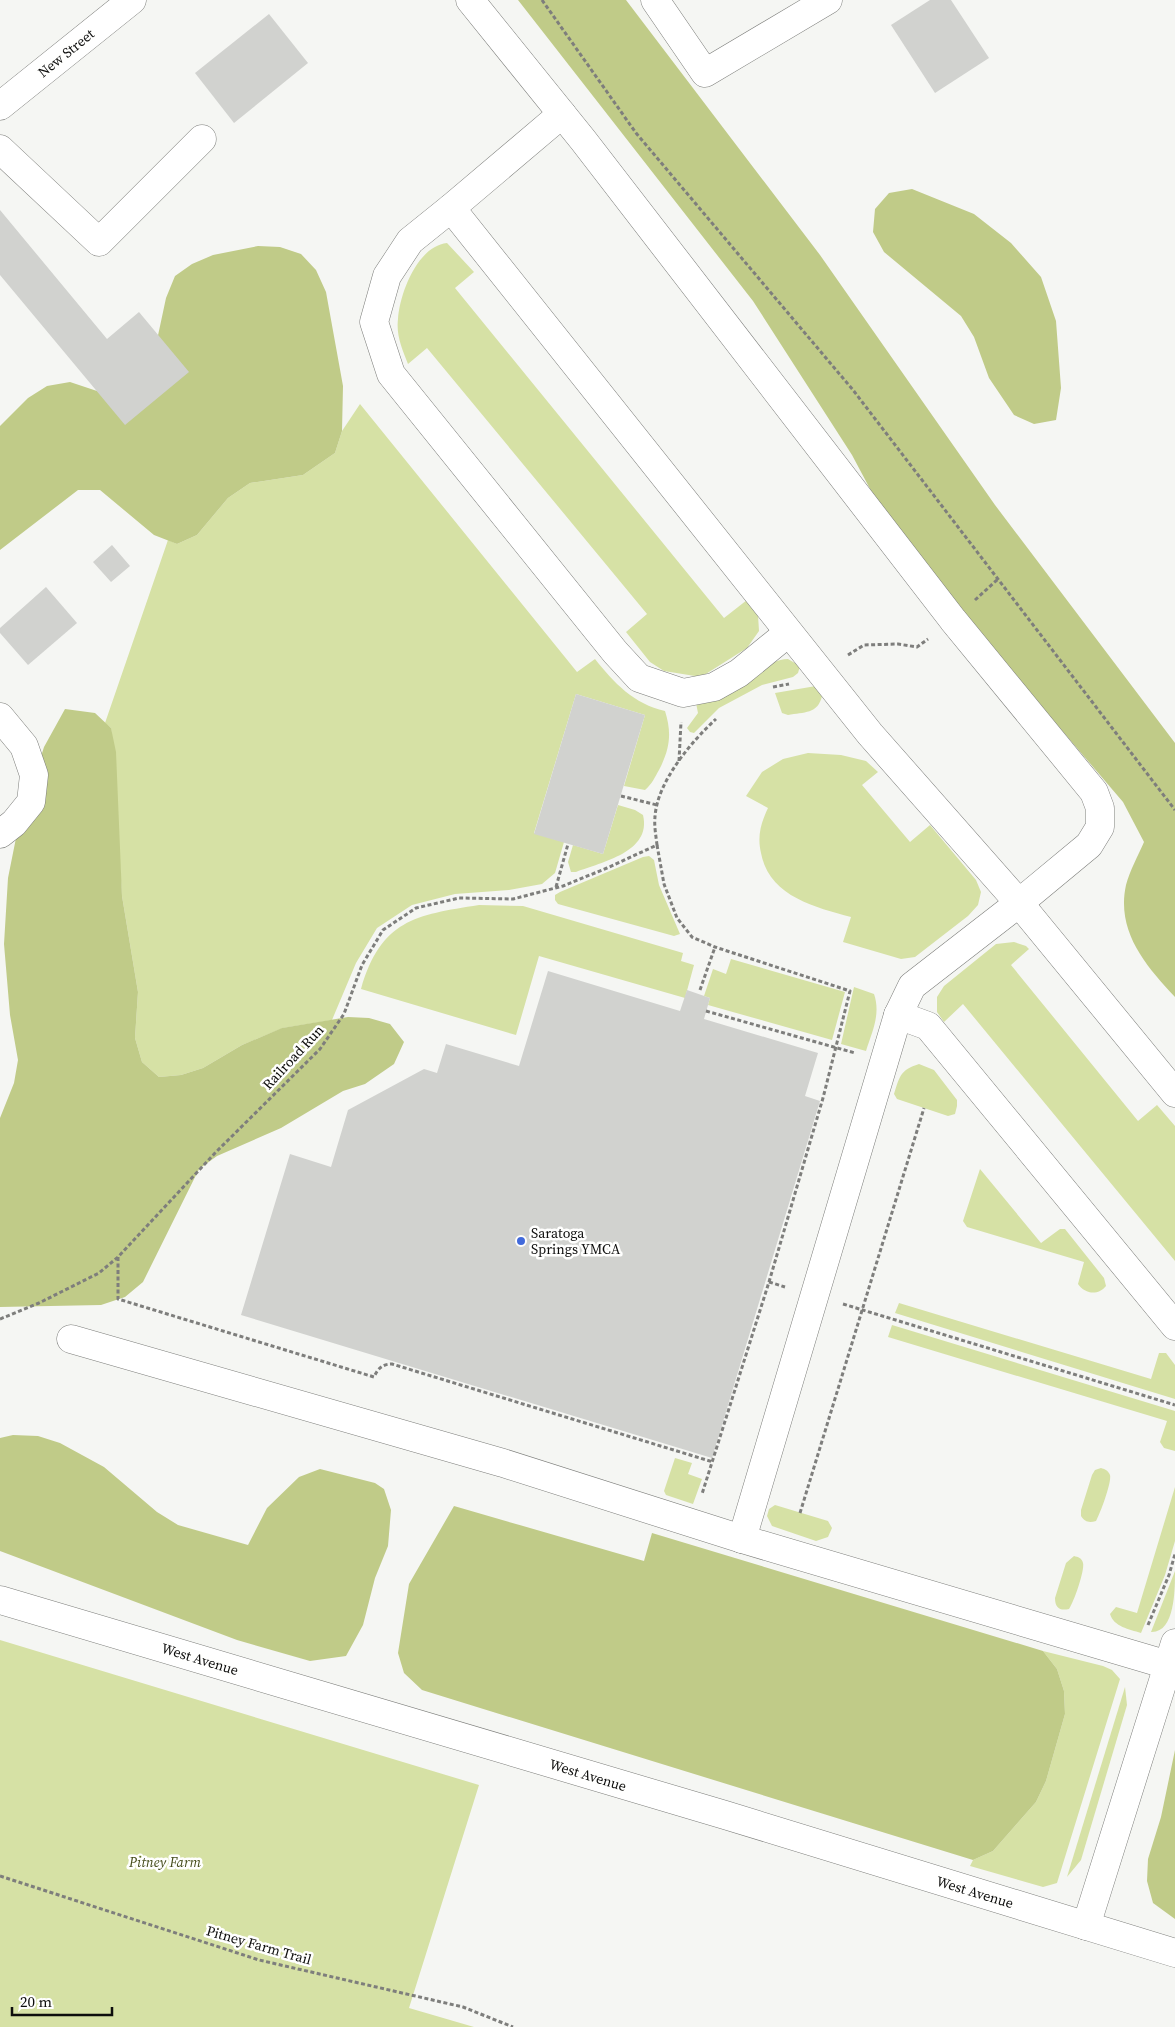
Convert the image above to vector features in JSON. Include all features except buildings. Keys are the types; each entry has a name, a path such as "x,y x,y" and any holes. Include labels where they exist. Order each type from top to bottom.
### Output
{"street":[{"name":"New Street","path":"0,106 132,0"},
{"path":"470,0 562,114 953,620 1094,792 1100,808 1100,827 1089,845 1019,903 912,986 898,1016 742,1539"},
{"path":"655,0 705,73 828,0"},
{"path":"562,114 410,241 386,276 374,322 391,374 639,678 682,693 714,687 739,673 788,633"},
{"path":"0,148 99,242 202,139"},
{"path":"451,208 870,734 1019,903 1175,1093"},
{"path":"0,717 24,746 34,775 31,802 14,823 0,834"},
{"path":"898,1016 928,1026 1175,1326"},
{"path":"71,1339 503,1463 742,1539 1171,1654 1086,1926"},
{"name":"West Avenue","path":"0,1600 1175,1952"}],"path":[{"path":"542,0 636,133 853,390 1175,810"},
{"path":"969,606 998,579"},
{"path":"842,658 864,645 898,644 917,648 932,636"},
{"path":"765,689 791,684"},
{"path":"701,1498 774,1264 823,1098 850,991 714,947 692,937 677,918 664,884 657,845 655,817 657,805 667,781 679,761 694,740 717,718"},
{"path":"621,796 657,805"},
{"path":"556,888 568,844"},
{"name":"Railroad Run","path":"0,1319 39,1303 99,1273 118,1257 215,1153 320,1049 344,1014 362,965 383,930 416,908 459,898 513,899 556,888 607,868 657,845"},
{"path":"700,990 714,947"},
{"path":"706,1011 862,1055"},
{"path":"800,1513 924,1108"},
{"path":"118,1257 118,1299 374,1377 378,1369 386,1364 392,1364 713,1462"},
{"path":"838,1303 1175,1405"},
{"path":"1148,1626 1169,1575 1175,1554"},
{"name":"Pitney Farm Trail","path":"0,1876 259,1960 463,2006 513,2027"}],"green space":[{"path":"518,0 626,0 820,255 995,505 1175,743 1175,997 1144,960 1129,932 1125,917 1126,885 1144,842 1123,802 912,555 885,517 852,455 753,301"},
{"path":"912,189 974,214 1011,243 1041,277 1056,321 1061,388 1056,420 1034,424 1014,415 989,378 974,337 961,316 884,252 873,232 875,209 889,193"},
{"path":"447,243 474,272 455,288 724,618 747,600 758,615 759,631 747,648 701,677 664,671 650,662 626,632 647,614 427,348 408,364 398,331 399,308 402,296 419,261 427,252"},
{"path":"258,246 280,247 301,254 316,270 326,292 343,386 342,431 335,453 303,475 250,483 228,498 197,535 177,544 154,535 100,490 78,490 0,550 0,426 28,398 47,386 70,382 133,403 147,387 166,298 175,276 192,264 213,255"},
{"path":"360,404 577,672 595,659 617,684 634,698 665,711 669,727 666,755 655,778 645,790 624,786 645,715 576,694 534,833 564,842 555,873 542,884 509,890 455,894 412,905 377,928 356,963 332,1020 283,1028 242,1045 203,1068 181,1075 159,1077 142,1062 135,1038 138,992 122,896 111,728 105,723 168,540 177,544 197,535 228,498 250,483 303,475 335,453 342,431"},
{"path":"788,659 800,666 798,673 793,677 762,685 719,708 694,733 690,732 687,728 698,713 696,703 722,698 737,690 771,663"},
{"path":"816,686 822,696 814,709 788,715 782,713 775,693"},
{"path":"65,709 95,713 111,728 116,752 122,896 138,992 135,1038 142,1062 159,1077 181,1075 203,1068 242,1045 282,1028 348,1017 369,1018 390,1024 404,1042 394,1064 365,1084 343,1091 281,1128 217,1156 199,1169 143,1282 125,1297 101,1305 0,1307 0,1118 14,1083 18,1060 10,1015 4,944 8,878 17,833 44,747"},
{"path":"808,753 841,755 866,761 878,772 862,785 910,842 930,825 976,880 981,892 978,905 968,916 915,957 901,959 843,942 851,917 808,904 795,897 783,890 773,880 766,868 761,853 760,835 768,808 746,796 762,772 783,759"},
{"path":"618,805 635,810 643,815 644,828 640,838 633,847 623,854 576,872 571,872 568,862 573,845 603,854"},
{"path":"649,856 654,860 659,885 680,934 674,936 558,904 555,900 555,895 560,892"},
{"path":"479,905 523,906 683,953 681,961 694,965 685,998 539,956 516,1035 361,989 369,966 379,948 390,935 403,925 436,913"},
{"path":"1014,942 1029,949 1011,965 1138,1121 1157,1105 1175,1126 1175,1261 963,1004 944,1022 937,1012 937,997 944,986 996,944"},
{"path":"731,959 845,992 832,1040 708,1005 710,998 704,996 713,969 726,974"},
{"path":"854,987 874,994 876,1001 875,1023 866,1051 841,1044"},
{"path":"919,1064 934,1070 957,1100 955,1114 948,1116 897,1099 894,1094 902,1074 904,1071"},
{"path":"980,1169 1041,1243 1060,1229 1065,1229 1104,1278 1106,1286 1099,1291 1088,1292 1078,1284 1084,1262 967,1227 963,1221"},
{"path":"899,1303 1151,1379 1159,1353 1166,1353 1175,1365 1175,1399 895,1313"},
{"path":"892,1325 1175,1411 1175,1451 1164,1448 1160,1442 1167,1421 888,1337"},
{"path":"13,1435 38,1436 60,1443 104,1467 157,1512 178,1525 248,1545 267,1508 299,1477 320,1469 375,1483 384,1489 391,1510 388,1546 375,1578 363,1625 346,1656 310,1661 237,1640 0,1551 0,1438"},
{"path":"675,1458 692,1463 688,1474 702,1479 693,1504 666,1495 664,1491"},
{"path":"1101,1468 1109,1473 1110,1479 1103,1505 1096,1521 1091,1522 1084,1520 1081,1516 1081,1510 1092,1475 1095,1470"},
{"path":"1175,1487 1175,1541 1165,1575 1141,1633 1118,1625 1110,1614 1116,1607 1137,1613"},
{"path":"775,1505 828,1521 832,1528 828,1537 816,1541 772,1526 767,1516 769,1509"},
{"path":"454,1506 644,1561 652,1533 1043,1651 1057,1669 1064,1691 1065,1714 1046,1781 1036,1802 993,1851 973,1860 422,1690 404,1673 398,1653 409,1584"},
{"path":"1074,1556 1081,1559 1083,1563 1081,1579 1069,1609 1063,1610 1057,1606 1055,1598 1066,1563"},
{"path":"1175,1571 1174,1598 1169,1618 1159,1630 1151,1632"},
{"name":"Pitney Farm","path":"0,1640 479,1785 409,2008 474,2027 0,2027"},
{"path":"1043,1651 1103,1666 1112,1670 1120,1679 1057,1883 1043,1887 970,1866 973,1860 993,1851 1036,1802 1046,1781 1065,1714 1064,1691 1057,1669"},
{"path":"1125,1687 1127,1705 1081,1860 1067,1877"},
{"path":"1175,1750 1175,1919 1153,1903 1147,1881 1148,1859 1161,1817"}],"place":[{"name":"Saratoga Springs YMCA","path":"521,1241"}]}
